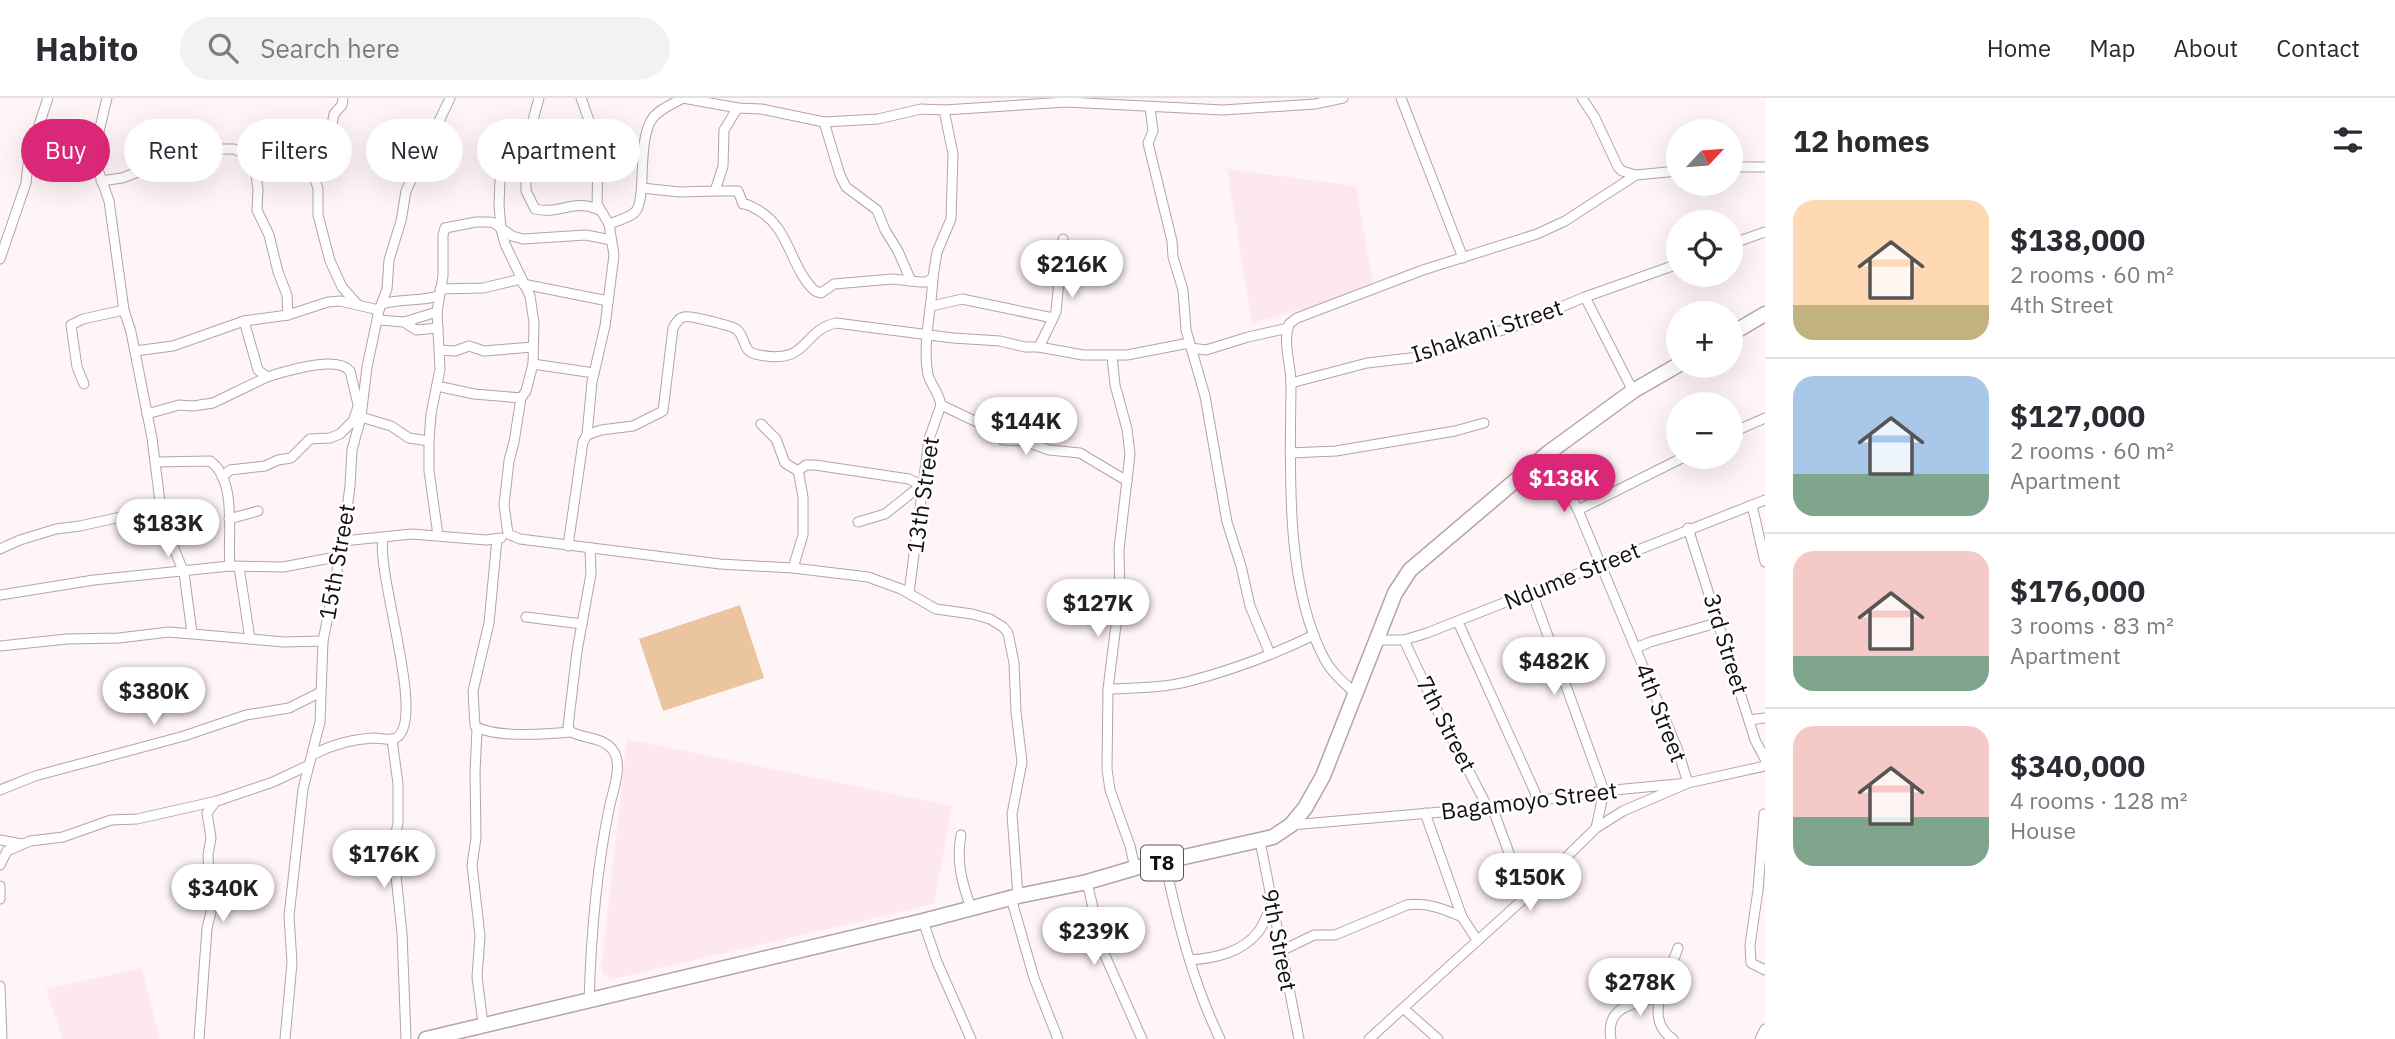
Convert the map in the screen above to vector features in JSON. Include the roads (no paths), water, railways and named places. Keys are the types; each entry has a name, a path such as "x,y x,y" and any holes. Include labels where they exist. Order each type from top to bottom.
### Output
{"highway":[{"path":"1743,327 1765,314"},
{"name":"T8","path":"426,1039 1273,837 1291,825 1305,808 1323,776 1395,593 1410,570 1548,453 1633,391 1666,372"}],"street":[{"path":"0,259 26,183 29,155 48,98"},
{"path":"103,119 107,98"},
{"path":"333,119 343,98"},
{"name":"15th Street","path":"285,1039 292,964 289,916 291,896 307,766 320,722 323,641 341,556 352,450 361,417 367,367 387,289 389,260 401,221 405,191 450,98"},
{"path":"568,546 583,442 587,435 594,373 606,326 614,265 609,224 596,199 598,160 591,126 581,98"},
{"path":"609,224 636,212 640,205 642,188 641,160 652,119 664,108 683,98 738,108 761,109 824,122 878,118 921,109 944,110 1009,102 1066,100 1223,110 1343,98"},
{"path":"1401,98 1463,258"},
{"path":"1582,98 1622,171 1636,175 1666,172"},
{"path":"508,534 504,505 521,398 526,391 533,364 533,310 530,296 501,229 500,180 506,167 527,142 537,99"},
{"path":"1150,107 1153,133 1148,143 1182,285 1190,345 1205,396 1227,522 1250,607 1270,654"},
{"path":"715,191 723,166 724,130 731,123 738,108"},
{"name":"13th Street","path":"909,593 929,439 941,405 937,390 929,377 927,333 937,253 951,219 953,155 944,110"},
{"path":"824,122 846,187 877,210 911,281"},
{"path":"110,180 171,160 221,149 237,150"},
{"path":"1743,167 1765,167"},
{"path":"587,435 601,430 633,426 663,411 673,328 683,317 692,316 732,327 741,335 746,348 752,354 777,356 790,356 798,352 822,327 836,323 1039,347 1076,354 1112,356 1190,345 1206,350 1288,328 1297,318 1423,270 1537,234 1575,215 1636,175"},
{"path":"102,182 108,201 124,310 135,351 156,462 160,502 166,526 184,572 192,634"},
{"path":"257,182 257,210 269,235 287,295 288,314"},
{"path":"316,182 318,215 330,261 342,287 357,304"},
{"path":"526,182 526,191 535,209 566,209 574,204 600,210"},
{"path":"642,188 683,193 738,191 742,203 770,218 784,236 804,277 815,291 821,293 834,284 877,279 927,282 933,277"},
{"path":"438,535 429,471 429,441 440,350 437,312 443,276 445,228 488,222 512,236 523,239 586,235 611,240"},
{"path":"1743,240 1765,232"},
{"path":"1039,347 1053,318 1063,239"},
{"name":"Ishakani Street","path":"1292,383 1367,363 1419,357 1518,325 1585,297 1666,268"},
{"path":"380,311 396,300 424,300 439,293 522,281 608,301"},
{"path":"1585,297 1633,391"},
{"path":"932,306 962,299 1053,318"},
{"path":"135,351 173,346 244,321 288,314 340,301 380,311 404,321 416,330 438,328"},
{"path":"84,384 77,367 71,325 83,318 124,310"},
{"path":"404,321 437,312"},
{"path":"244,321 258,370 267,377"},
{"path":"1288,328 1287,350 1292,383 1290,453 1297,563 1303,600 1325,660 1356,694"},
{"path":"440,350 458,351 468,346 484,351 533,347"},
{"path":"1112,356 1115,385 1129,439 1130,454 1119,549 1120,593 1108,689 1107,769 1110,790 1135,868"},
{"path":"147,414 178,405 213,403 267,377 322,365 340,364 350,371 361,417 391,426 409,438 429,441"},
{"path":"533,364 594,373"},
{"path":"437,386 474,394 521,398"},
{"path":"941,405 979,423 1003,440 1025,442 1049,450 1080,453 1126,481"},
{"path":"222,477 230,470 265,466 291,458 310,439 340,434 353,421 358,407"},
{"path":"1743,428 1765,418"},
{"path":"1290,453 1336,451 1455,431 1484,423"},
{"path":"761,424 776,439 785,463 798,471 803,497 803,535 793,568"},
{"name":"4th Street","path":"1548,453 1578,510 1677,748 1688,783"},
{"path":"156,462 210,461 218,468 230,505 228,545 250,639"},
{"path":"798,471 806,465 823,466 909,479 923,484"},
{"path":"1578,510 1666,466"},
{"path":"858,522 885,514 923,484"},
{"name":"Ndume Street","path":"1376,640 1404,640 1458,622 1601,566 1688,528 1765,500"},
{"path":"1752,505 1765,562"},
{"path":"229,519 258,511"},
{"path":"0,550 20,540 56,529 144,512 163,512"},
{"name":"3rd Street","path":"1688,528 1720,622 1755,740 1765,759"},
{"path":"343,541 412,534 497,540 508,534"},
{"path":"508,534 520,539 568,546 720,564 793,568 868,577 887,582 936,609 990,619 1008,634 1014,663 1022,762 1012,814 1014,897 1034,978 1058,1039"},
{"path":"312,755 337,744 392,739 402,732 407,707 401,655 383,572 383,538"},
{"path":"483,1024 477,988 480,936 472,866 476,838 477,729 474,691 489,623 497,540"},
{"path":"571,732 568,720 591,574 590,548"},
{"path":"0,595 94,580 234,567 283,567 341,556"},
{"path":"1532,592 1604,791 1596,828"},
{"path":"526,617 583,624"},
{"path":"1458,622 1539,802"},
{"path":"1636,648 1720,622"},
{"path":"0,646 169,632 284,642 323,641"},
{"path":"1108,689 1156,687 1189,681 1270,654 1314,635"},
{"name":"7th Street","path":"1404,640 1530,893"},
{"path":"0,790 36,776 197,732 246,715 289,708 319,693"},
{"path":"1749,720 1765,718"},
{"path":"477,729 511,733 571,732 597,739 609,745 615,754 617,763 603,837 593,917 589,1001"},
{"path":"392,739 398,783 398,823 393,847 398,873 402,933 405,1039"},
{"path":"0,865 7,850 22,844 63,837 111,820 137,819 217,801 274,782 307,766"},
{"name":"Bagamoyo Street","path":"1291,825 1539,802 1604,791 1688,783 1765,766"},
{"path":"1369,1039 1530,893 1596,828 1623,811 1688,783"},
{"path":"199,1039 207,928 211,912 208,855 211,838 207,813 217,801"},
{"path":"1425,813 1462,916 1477,940"},
{"path":"1764,814 1758,890 1749,950 1751,963 1765,970"},
{"path":"961,835 961,884 971,908"},
{"path":"0,841 22,844"},
{"name":"9th Street","path":"1260,841 1299,1039"},
{"path":"1165,863 1177,918 1190,960 1220,1039"},
{"path":"1087,882 1103,951 1142,1039"},
{"path":"0,886 0,899"},
{"path":"1281,951 1314,935 1335,935 1406,905 1418,903 1462,916"},
{"path":"1190,960 1214,958 1236,949 1259,930 1272,906"},
{"path":"923,921 968,1037"},
{"path":"1673,1039 1663,1032 1657,1015 1678,948"},
{"path":"0,986 2,1039"},
{"path":"1611,1039 1609,1023 1614,1014 1661,996"},
{"path":"1403,1008 1438,1039"},
{"path":"1760,1039 1765,1029"}]}
